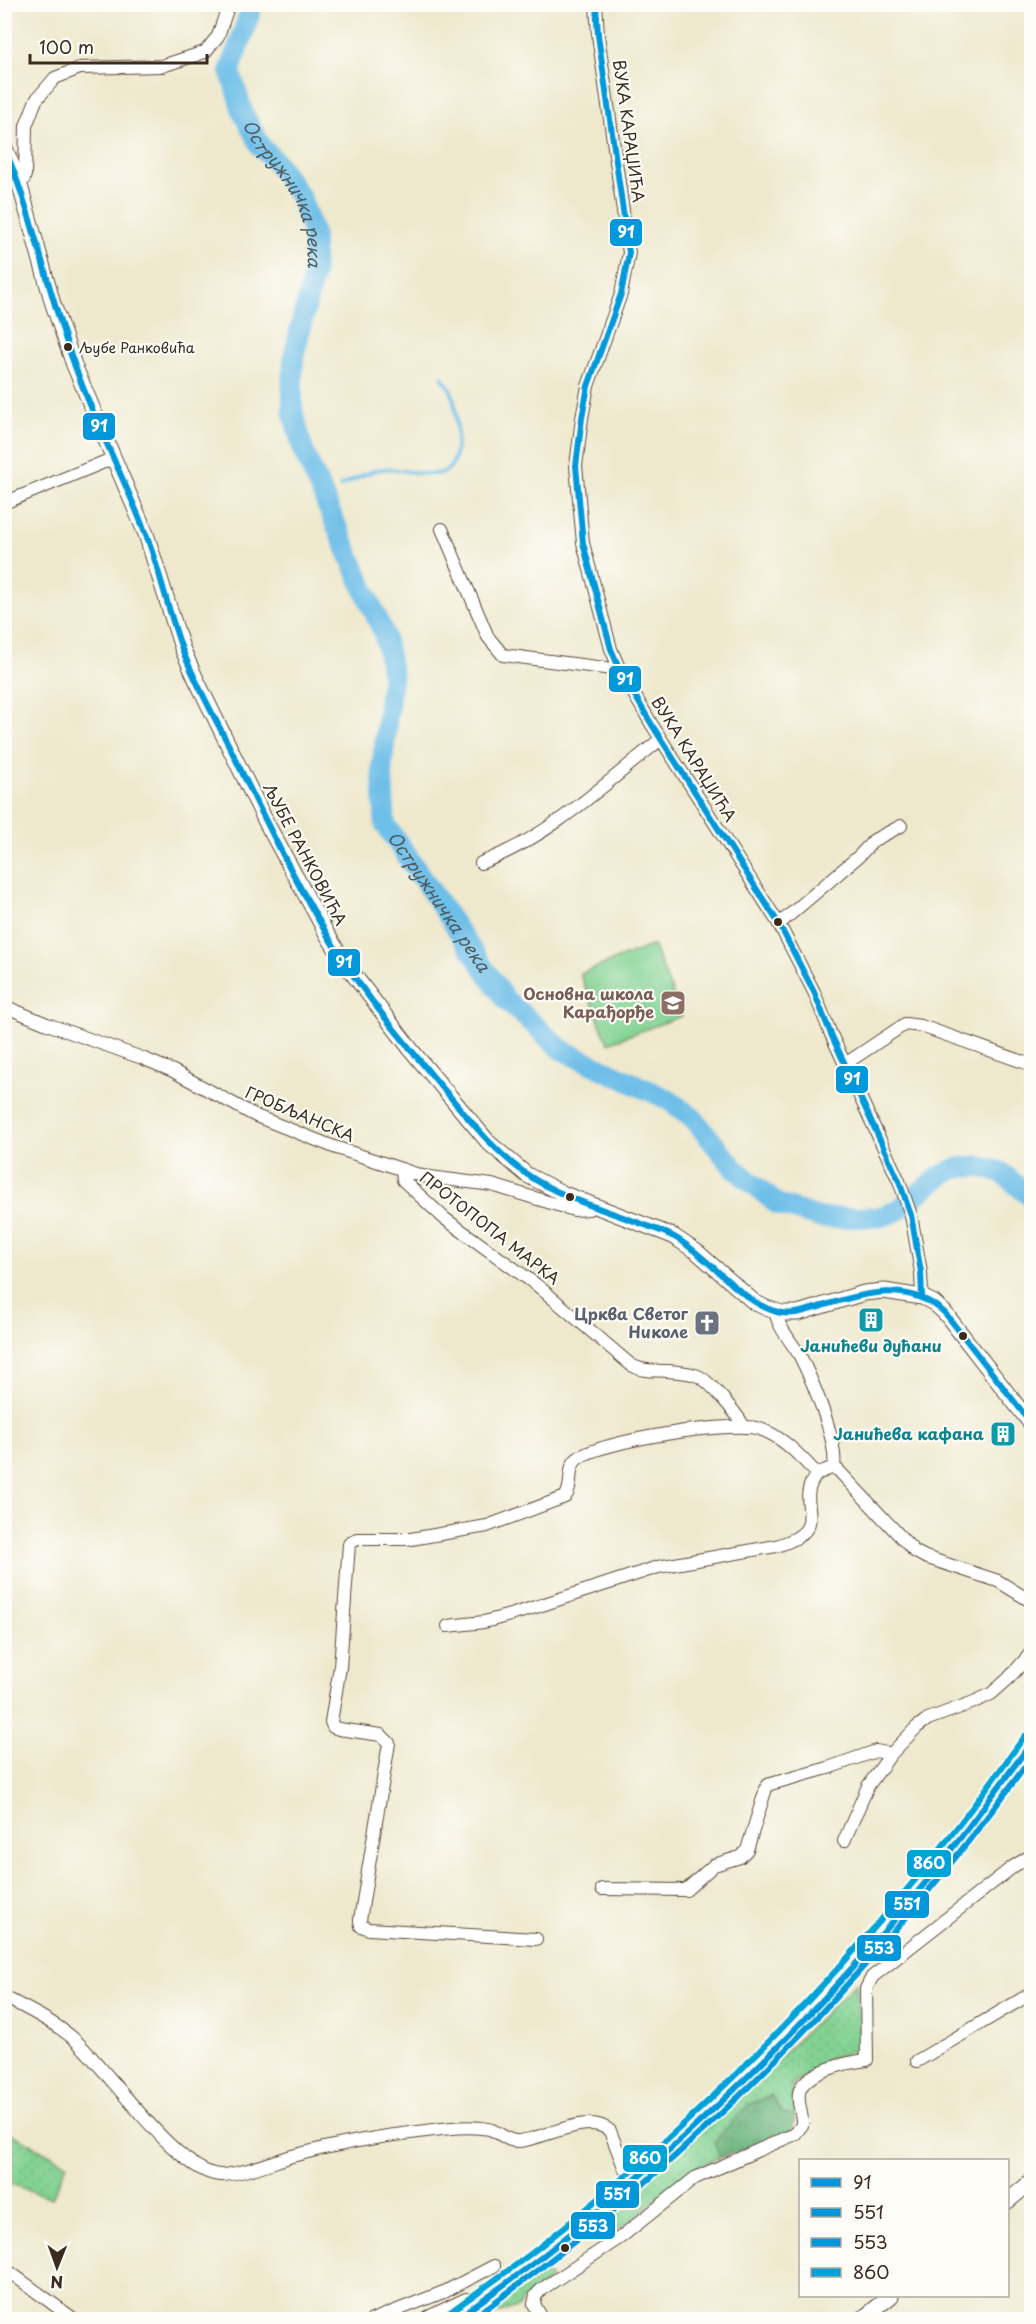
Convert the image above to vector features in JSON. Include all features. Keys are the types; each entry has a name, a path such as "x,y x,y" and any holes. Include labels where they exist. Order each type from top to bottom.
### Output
{"main road":[{"path":"454,2319 538,2260 599,2211 766,2058 849,1971 957,1841 1032,1741"},
{"path":"431,2319 461,2304 486,2297"}],"street":[{"path":"19,182 24,179 25,175 26,126 36,100 48,84 80,68 162,66 205,52 218,36 229,4"},
{"name":"ВУКА КАРАЏИЋА","path":"596,4 598,36 629,253 621,294 588,386 576,466 583,543 611,649 620,670 661,739 779,924 813,992 899,1181 911,1215 918,1253 922,1297"},
{"name":"ЉУБЕ РАНКОВИЋА","path":"4,146 19,182 53,304 71,355 146,534 182,648 195,677 267,824 328,936 347,966 412,1050 502,1155 527,1175 544,1185 673,1236 697,1252 754,1302 777,1311 798,1313 864,1293 884,1291 922,1297"},
{"path":"4,503 114,458"},
{"path":"442,529 488,637 503,655 620,670"},
{"path":"481,863 527,841 570,814 661,739"},
{"path":"779,924 859,856 874,840 901,826"},
{"name":"ГРОБЉАНСКА","path":"4,1006 173,1071 256,1116 317,1141 402,1170 434,1179 492,1185 574,1210 589,1209 592,1204"},
{"path":"845,1064 905,1024 921,1026 1032,1065"},
{"name":"ПРОТОПОПА МАРКА","path":"402,1170 403,1180 444,1218 538,1286 631,1365 644,1370 701,1377 744,1427"},
{"path":"922,1297 934,1303 945,1313 1032,1425"},
{"path":"777,1311 778,1321 805,1366 824,1417 835,1455 834,1468"},
{"path":"536,1939 369,1929 361,1926 360,1920 388,1743 381,1735 339,1729 333,1727 331,1722 340,1667 347,1548 352,1541 364,1538 411,1539 487,1526 565,1497 569,1490 571,1469 575,1461 593,1450 676,1433 744,1427 760,1429 773,1435 817,1474"},
{"path":"448,1626 484,1622 514,1614 658,1566 776,1546 793,1541 801,1536 810,1523 809,1489 812,1479 817,1474 834,1468"},
{"path":"834,1468 842,1473 914,1551 925,1557 998,1581 1032,1602"},
{"path":"844,1841 868,1786 891,1754 922,1722 991,1694 1032,1652"},
{"path":"602,1889 686,1890 714,1865 737,1858 747,1850 767,1785 828,1768 876,1750 891,1754"},
{"path":"543,2319 534,2304 536,2295 542,2289 621,2237 695,2178 795,2134 802,2125 798,2094 804,2083 830,2068 867,2060 866,1989 872,1977 1014,1866 1032,1855"},
{"path":"917,2061 1032,1993"},
{"path":"4,1997 43,2018 74,2039 154,2129 196,2166 208,2173 221,2175 247,2170 344,2143 428,2130 482,2128 519,2141 581,2125 605,2127 610,2131 630,2182"},
{"path":"1009,2200 1032,2181"},
{"path":"373,2319 446,2291 494,2266"},
{"path":"4,2268 75,2319"},
{"path":"861,2319 888,2297"}],"green space":[{"path":"653,945 682,1016 608,1043 580,974"},
{"path":"856,1983 862,2048 826,2060 822,2066 792,2085 795,2115 792,2132 691,2170 607,2238 588,2238 635,2190 758,2078"},
{"path":"771,2095 782,2113 795,2115 792,2132 720,2157 714,2142 748,2105"},
{"path":"5,2130 67,2164 52,2198 5,2182"},
{"path":"546,2273 551,2279 522,2300 519,2307 471,2320"}],"waterway":[{"name":"Остружничка река","path":"253,4 230,71 243,113 261,147 276,162 301,198 313,233 314,272 294,355 293,412 303,450 384,634 392,674 382,767 385,824 505,999 562,1050 667,1099 692,1117 735,1169 777,1204 820,1218 880,1217 897,1211 939,1177 957,1168 977,1166 1001,1172 1032,1198"},
{"path":"340,486 377,470 390,469 438,474 450,467 456,448 456,411 452,393 442,377"}],"transit line":[{"name":"91","path":"596,4 598,35 629,253 621,294 588,386 582,418 576,466 583,543 611,649 620,670 652,725 779,924 814,992 830,1032 899,1181 911,1215 921,1272 922,1297"},
{"name":"91","path":"4,147 32,225 72,358 145,532 188,663 314,913 344,962 391,1025 490,1143 513,1164 539,1182 584,1203 672,1236 689,1246 741,1292 768,1309 782,1313 797,1313 853,1297 885,1292 916,1296 931,1303 945,1313 1032,1424"},
{"name":"860","path":"449,2313 523,2260 636,2167 686,2122 781,2029 872,1931 915,1880 1025,1736"},
{"name":"551","path":"455,2320 539,2259 643,2173 742,2082 790,2034 882,1935 966,1831 1032,1742"},
{"name":"553","path":"470,2320 551,2260 628,2197 703,2131 774,2061 843,1989 909,1914 972,1837 1032,1757"}],"place":[{"name":"Љубе Ранковића","path":"68,347"},
{"name":"Основна школа Карађорђе","path":"673,1003"},
{"name":"Јанићеви дућани","path":"871,1320"},
{"name":"Црква Светог Николе","path":"707,1323"},
{"name":"Јанићева кафана","path":"1003,1434"}]}
